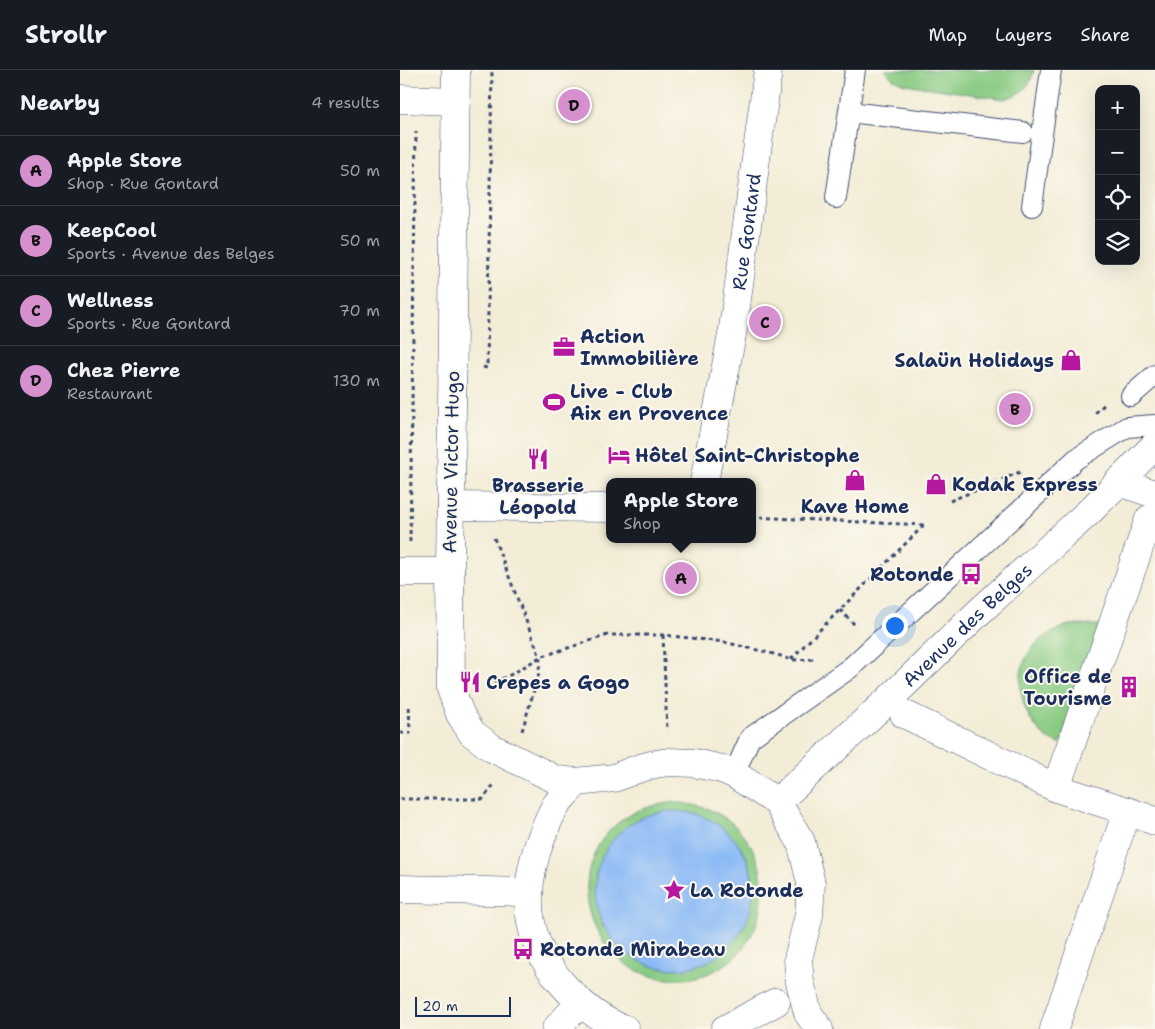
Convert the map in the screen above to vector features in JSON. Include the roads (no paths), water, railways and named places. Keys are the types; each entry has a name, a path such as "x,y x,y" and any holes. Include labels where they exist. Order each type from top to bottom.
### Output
{"street":[{"name":"Avenue Victor Hugo","path":"456,70 450,572 451,689 460,714 472,733 492,748 557,780 576,782 614,778 636,769 669,762 694,763 722,768 746,780 777,802"},
{"name":"Rue Gontard","path":"705,478 733,329 768,70"},
{"path":"408,99 456,101"},
{"name":"Avenue des Belges","path":"777,802 886,702 980,611 1091,510 1155,445"},
{"path":"1056,788 1152,506 1118,482"},
{"path":"451,506 606,508"},
{"path":"405,572 450,572"},
{"path":"904,714 1056,788 1155,821"},
{"path":"576,782 556,805 536,853 528,892 529,914 540,951 550,971 580,1003 603,1019 624,1029"},
{"path":"777,802 801,842 810,883 809,916 798,959 800,982 808,1013 820,1029"},
{"path":"1054,1029 1126,811"},
{"path":"400,889 528,892"},
{"path":"725,1029 776,1002"},
{"path":"556,1029 580,1003"}],"lane":[{"path":"836,198 855,70"},
{"path":"1032,206 1051,70"},
{"path":"849,112 1024,132"},
{"path":"1131,396 1155,375"},
{"path":"734,774 750,738 850,668 1076,459 1127,428 1155,425"},
{"path":"776,1002 800,982"}],"water":[{"name":"La Rotonde","path":"682,811 697,814 711,820 730,834 740,846 750,867 753,890 750,913 740,934 730,946 718,956 697,966 682,969 666,969 651,966 630,956 608,934 596,905 595,882 598,867 608,846 630,824 659,812"}],"place":[{"name":"Chez Pierre","path":"574,105"},
{"name":"Wellness","path":"765,322"},
{"name":"Action Immobilière","path":"564,347"},
{"name":"Salaün Holidays","path":"1071,360"},
{"name":"Live - Club Aix en Provence","path":"554,402"},
{"name":"KeepCool","path":"1015,409"},
{"name":"Hôtel Saint-Christophe","path":"619,455"},
{"name":"Brasserie Léopold","path":"538,459"},
{"name":"Kave Home","path":"855,480"},
{"name":"Kodak Express","path":"936,484"},
{"name":"Rotonde","path":"971,574"},
{"name":"Apple Store","path":"681,578"},
{"name":"Crepes a Gogo","path":"470,682"},
{"name":"Office de Tourisme","path":"1129,687"},
{"name":"La Rotonde","path":"674,890"},
{"name":"Rotonde Mirabeau","path":"523,949"}]}
